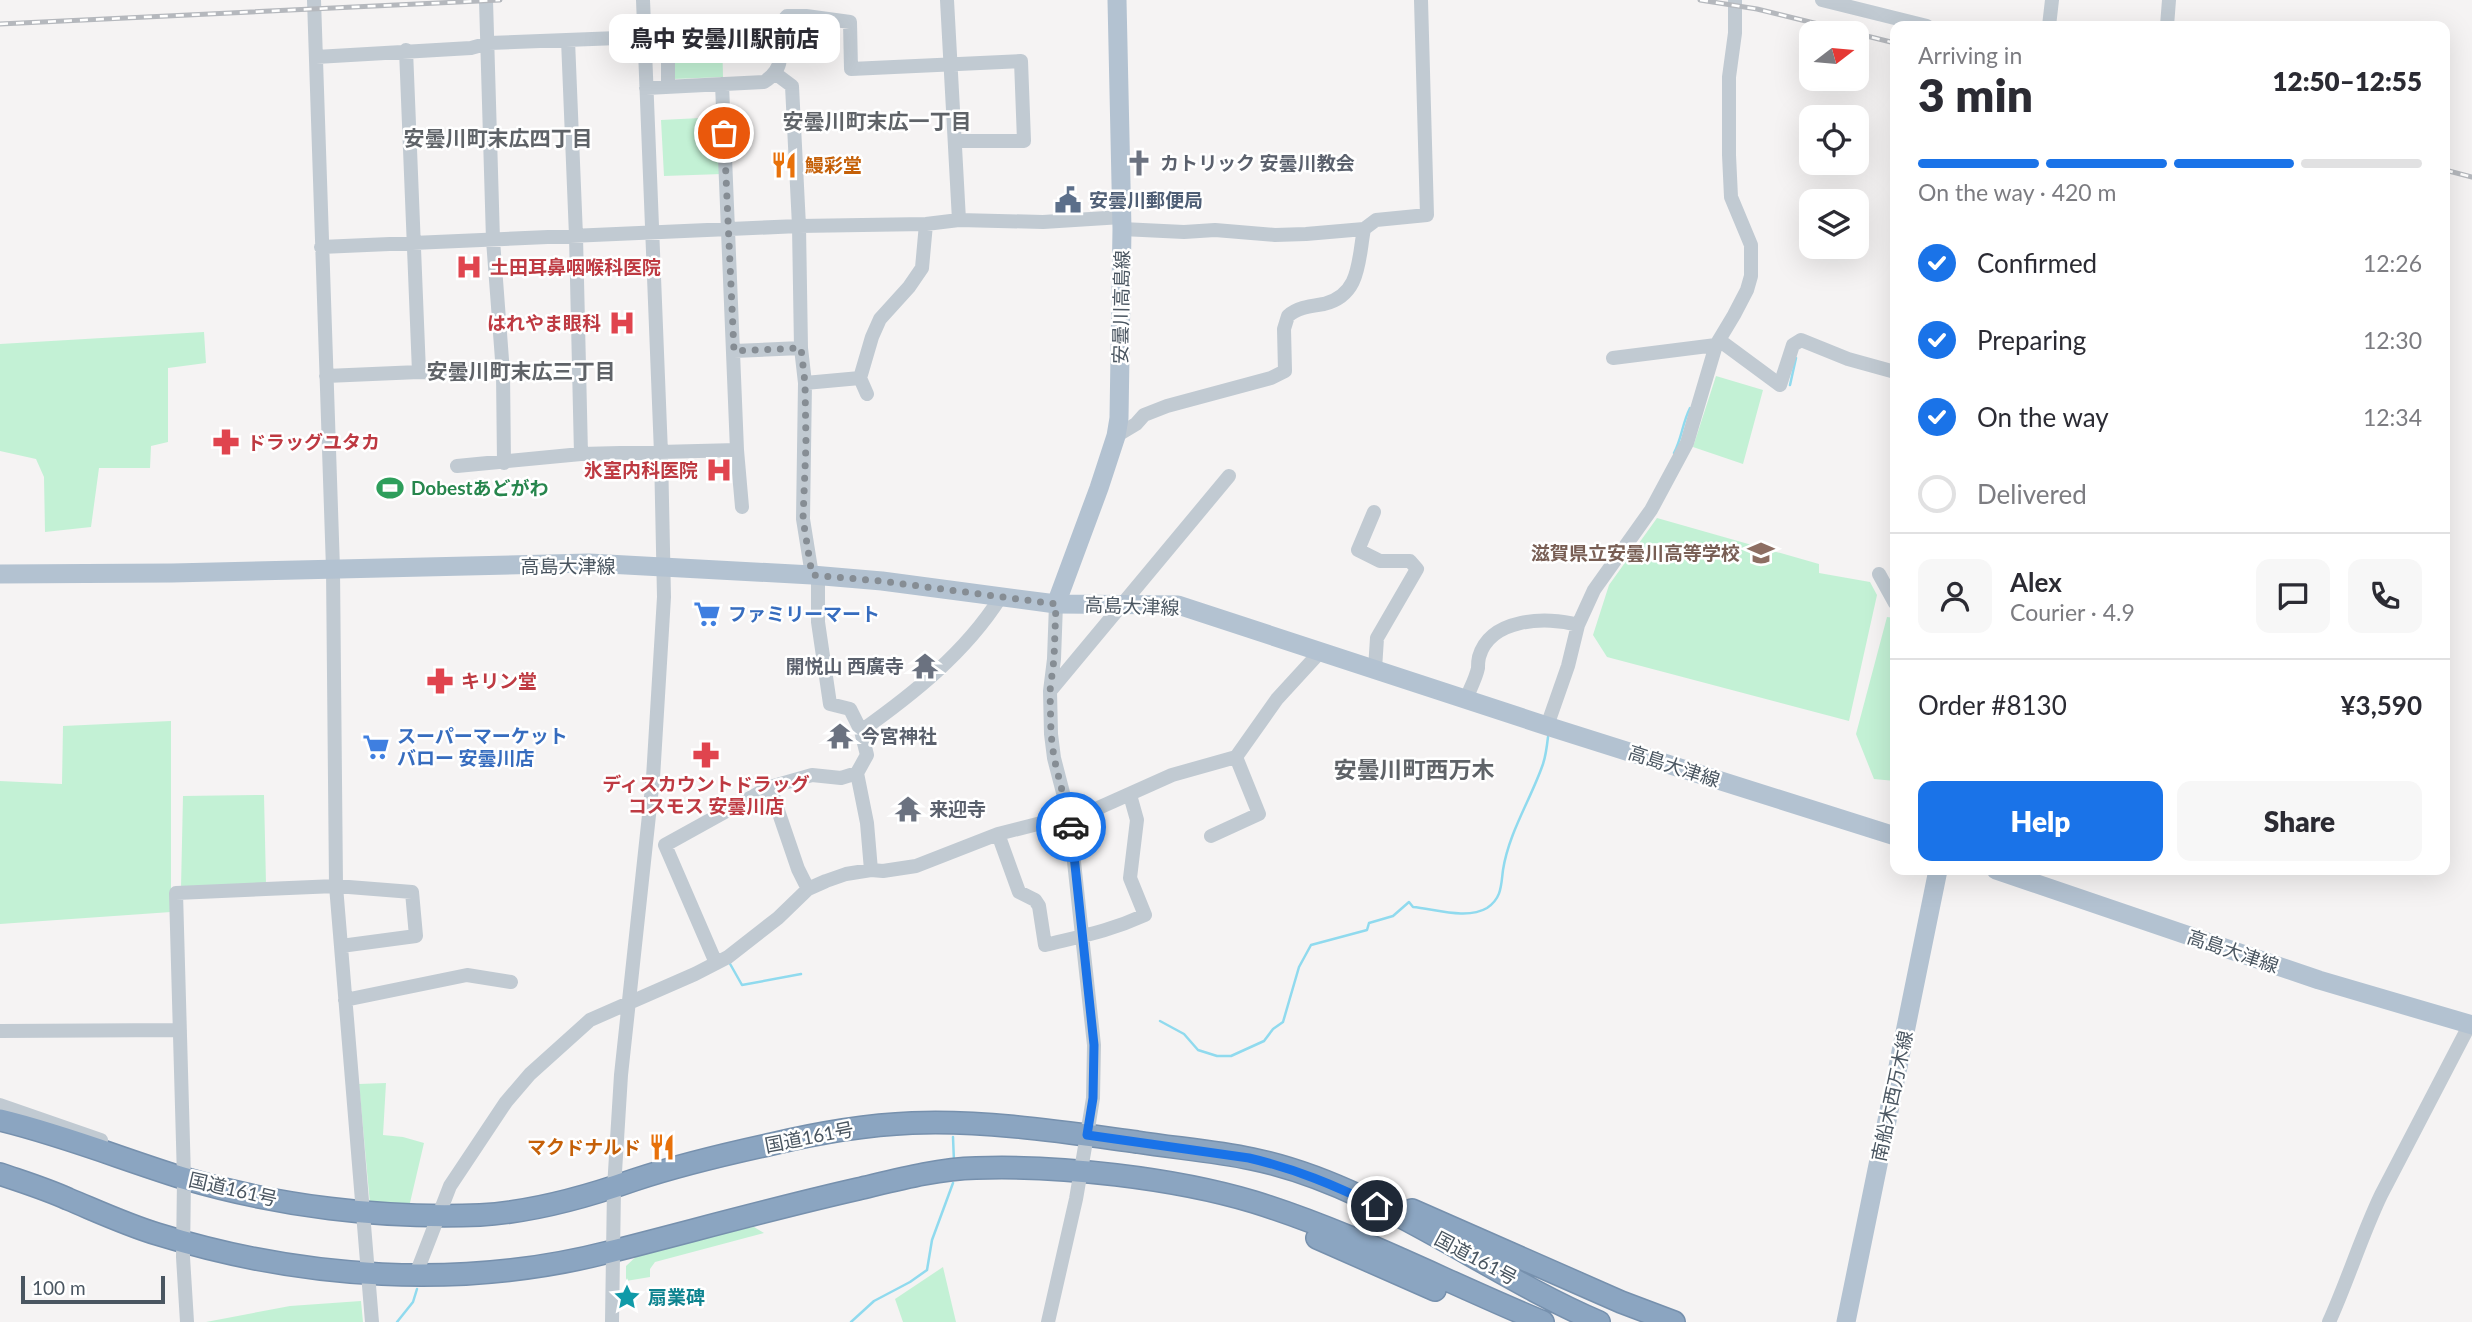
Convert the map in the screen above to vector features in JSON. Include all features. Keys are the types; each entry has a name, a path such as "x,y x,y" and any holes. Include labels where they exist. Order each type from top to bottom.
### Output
{"highway":[{"name":"国道161号","path":"0,1120 65,1137 184,1178 299,1204 364,1211 438,1214 507,1213 614,1188 771,1144 865,1126 939,1123 1087,1135 1249,1158 1311,1175 1377,1206 1599,1322"},
{"name":"国道161号","path":"0,1174 152,1233 184,1242 288,1266 369,1274 416,1274 497,1271 611,1252 769,1210 903,1179 973,1168 1079,1172 1176,1185 1253,1202 1370,1245 1543,1322"},
{"path":"1311,1175 1384,1197 1609,1297 1674,1322"},
{"path":"1253,1202 1261,1211 1364,1261 1511,1322"}],"main road":[{"name":"安曇川高島線","path":"1056,604 1116,436 1120,385 1122,223 1117,0"},
{"name":"高島大津線","path":"0,574 589,564 815,575 1056,604 1178,605 1890,834"},
{"name":"南船木西万木線","path":"1846,1322 1937,875"},
{"name":"高島大津線","path":"2011,875 2319,981 2471,1024"}],"street":[{"path":"314,0 333,569 337,886 372,1322"},
{"path":"486,0 493,240 503,373 504,463"},
{"path":"612,1322 614,1188 628,1003 653,778 661,677 665,569 643,0"},
{"path":"947,0 959,220"},
{"path":"321,247 799,226 926,224 959,220 1122,223 1184,232 1215,230 1275,235 1364,229 1376,220 1426,215 1421,0"},
{"path":"1547,726 1568,666 1578,625 1594,590 1651,510 1687,443 1717,343 1747,290 1752,260 1751,245 1731,197 1729,155 1729,77 1735,33 1735,0"},
{"path":"1822,0 1866,5 1912,21"},
{"path":"2050,21 2052,0"},
{"path":"2167,21 2169,0"},
{"path":"773,32 787,16 850,22 851,69 1021,61 1024,141 955,141"},
{"path":"316,57 761,26 773,32 779,47 780,65 776,74 764,82 646,88"},
{"path":"667,87 668,31"},
{"path":"568,40 581,454"},
{"path":"406,50 419,372"},
{"path":"716,963 665,845 770,787 813,775 841,778 856,773 867,755 861,731 850,709 830,704 818,622 815,575 803,519 805,383 801,348 799,226 792,86 776,74"},
{"path":"722,84 737,450 742,507"},
{"path":"867,394 860,378 872,337 880,320 922,268 926,224"},
{"path":"1116,436 1136,424 1144,415 1167,406 1271,378 1285,371 1287,358 1284,329 1288,316 1300,309 1335,301 1347,294 1353,283 1364,229"},
{"path":"1613,358 1717,343 1780,384 1793,345 1801,340 1848,359 1890,371"},
{"path":"734,351 801,348"},
{"path":"326,376 419,372 503,373"},
{"path":"805,383 860,378"},
{"path":"457,467 581,454 737,450"},
{"path":"1050,691 1229,476"},
{"path":"1374,512 1358,550 1380,561 1410,561 1417,569 1377,638 1376,669"},
{"path":"1879,574 1890,594"},
{"path":"861,731 913,694 958,650 1000,598"},
{"path":"1048,1322 1076,1199 1087,1135 1093,1098 1094,1045 1069,816 1054,758 1050,691 1056,604"},
{"path":"1466,699 1478,670 1479,656 1491,636 1508,627 1532,620 1564,621 1578,625"},
{"path":"416,1274 450,1186 469,1156 506,1102 530,1074 590,1020 727,957 778,918 808,889 846,874 916,866 998,834 1096,809 1172,775 1236,757 1277,699 1321,651"},
{"path":"1211,836 1259,814 1236,757"},
{"path":"856,773 867,823 871,870"},
{"path":"770,787 798,869 808,889"},
{"path":"998,834 1018,892 1035,900 1039,906 1045,945 1116,928 1145,915 1130,878 1137,820 1130,794"},
{"path":"187,1322 183,1258 184,1178 176,893 337,886 412,892 416,936 341,946"},
{"path":"345,1000 467,975 511,982"},
{"path":"2329,1322 2381,1195 2471,1024"},
{"path":"0,1031 180,1030"},
{"path":"0,1105 103,1140 117,1148 123,1157"},
{"path":"0,1185 37,1196 136,1238 152,1233"}],"green space":[{"path":"722,35 723,77 673,79 672,37"},
{"path":"720,117 722,174 664,176 661,120"},
{"path":"204,332 206,363 168,368 168,442 151,446 150,468 99,468 91,527 45,532 44,477 36,459 0,451 0,344"},
{"path":"1716,376 1763,390 1743,464 1693,447"},
{"path":"1657,518 1819,564 1819,573 1870,582 1877,595 1849,721 1607,657 1593,635 1609,585"},
{"path":"1887,617 1890,617 1890,781 1874,779 1856,734"},
{"path":"171,721 171,912 0,924 0,781 62,784 63,726"},
{"path":"264,795 266,884 181,888 183,796"},
{"path":"386,1083 383,1135 424,1143 409,1207 370,1204 359,1084"},
{"path":"754,1227 764,1233 655,1262 650,1269 650,1277 626,1281 626,1266 641,1252 725,1231"},
{"path":"943,1267 956,1322 903,1322 895,1299"},
{"path":"361,1301 363,1322 206,1322 290,1306"}],"waterway":[{"path":"1790,385 1796,358"},
{"path":"1674,453 1690,408"},
{"path":"1160,1021 1184,1034 1198,1050 1217,1056 1231,1056 1264,1041 1273,1029 1283,1022 1299,967 1311,945 1367,930 1369,923 1393,916 1409,902 1413,907 1451,913 1470,913 1487,908 1496,900 1500,891 1510,842 1543,764 1548,737"},
{"path":"729,962 742,985 801,974"},
{"path":"953,1137 954,1162"},
{"path":"851,1322 874,1301 927,1270 932,1240 953,1183"},
{"path":"397,1322 413,1302 417,1289"}],"railway":[{"path":"0,24 500,0"},
{"path":"1700,0 1757,9 1890,42"},
{"path":"2450,171 2472,177"}],"way so far":[{"path":"724,133 734,351 801,348 805,383 806,444 803,519 812,575 881,581 1056,604 1050,691 1051,734 1054,758 1071,827"}],"place":[{"name":"鳥中 安曇川駅前店","path":"724,133"},
{"name":"カトリック 安曇川教会","path":"1139,163"},
{"name":"鰻彩堂","path":"784,165"},
{"name":"安曇川郵便局","path":"1068,200"},
{"name":"土田耳鼻咽喉科医院","path":"469,267"},
{"name":"はれやま眼科","path":"622,323"},
{"name":"ドラッグユタカ","path":"226,442"},
{"name":"氷室内科医院","path":"719,470"},
{"name":"Dobestあどがわ","path":"390,488"},
{"name":"滋賀県立安曇川高等学校","path":"1761,553"},
{"name":"ファミリーマート","path":"707,614"},
{"name":"開悦山 西廣寺","path":"925,666"},
{"name":"キリン堂","path":"440,681"},
{"name":"今宮神社","path":"840,736"},
{"name":"スーパーマーケット バロー 安曇川店","path":"376,747"},
{"name":"ディスカウントドラッグ コスモス 安曇川店","path":"706,755"},
{"name":"来迎寺","path":"908,809"},
{"name":"マクドナルド","path":"662,1147"},
{"name":"扇業碑","path":"627,1297"}],"district":[{"name":"安曇川町末広一丁目","path":"877,122"},
{"name":"安曇川町末広四丁目","path":"498,139"},
{"name":"安曇川町末広三丁目","path":"521,372"},
{"name":"安曇川町西万木","path":"1414,770"}],"route":[{"path":"1071,827 1094,1045 1093,1098 1087,1135 1273,1163 1311,1175 1377,1206"}]}
